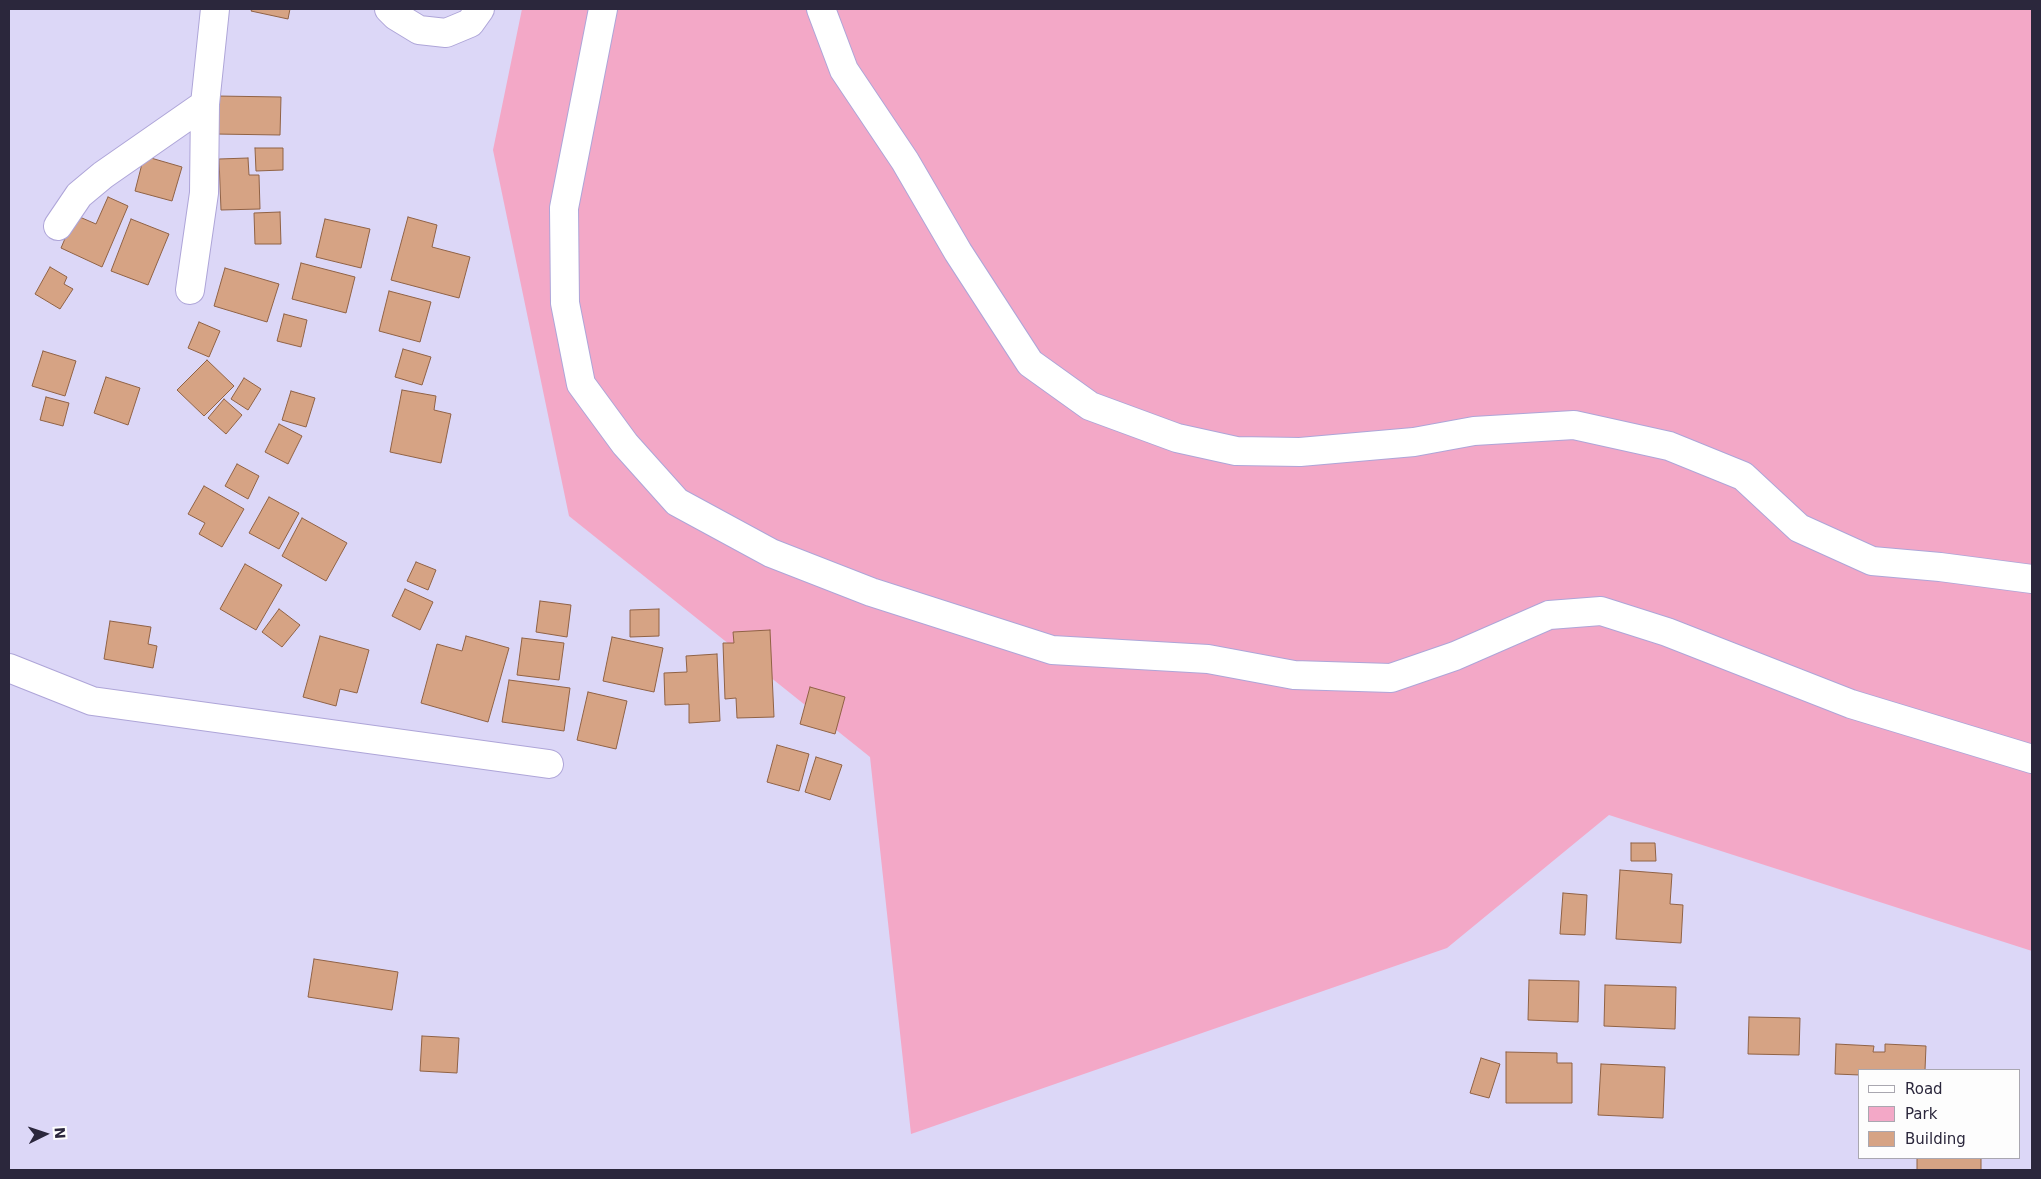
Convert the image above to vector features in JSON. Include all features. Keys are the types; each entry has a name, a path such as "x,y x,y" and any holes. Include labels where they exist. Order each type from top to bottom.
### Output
{"main road":[{"path":"190,290 204,193 205,104 215,9"},
{"path":"389,9 396,16 418,30 446,33 470,23 480,9"},
{"path":"603,9 564,208 565,303 581,384 625,444 677,502 771,553 871,592 1052,650 1208,659 1294,675 1391,678 1455,656 1549,615 1601,611 1667,632 1851,704 2032,760"},
{"path":"821,9 844,70 905,161 958,252 1030,363 1090,406 1177,438 1236,450 1300,452 1414,442 1474,431 1574,425 1669,446 1743,476 1799,528 1872,561 1940,567 2032,579"},
{"path":"58,226 79,196 103,175 205,104"},
{"path":"9,668 92,701 549,764"}],"green space":[{"path":"522,9 2032,9 2032,951 1609,815 1447,948 911,1134 870,757 569,516 493,150"}],"building":[{"path":"252,9 290,9 288,19 251,11"},
{"path":"216,96 281,97 280,135 215,134"},
{"path":"255,148 283,148 283,170 256,171"},
{"path":"144,156 182,167 172,201 135,191"},
{"path":"248,158 249,175 259,175 260,209 221,210 219,159"},
{"path":"108,197 128,206 102,267 61,248 75,215 96,224"},
{"path":"280,212 281,244 255,244 254,213"},
{"path":"408,217 437,225 432,247 470,257 459,298 391,280"},
{"path":"131,219 169,234 148,285 111,271"},
{"path":"325,219 370,229 361,268 316,257"},
{"path":"301,263 355,277 346,313 292,299"},
{"path":"50,267 67,277 64,284 73,289 60,309 35,294"},
{"path":"225,268 279,284 267,322 214,306"},
{"path":"389,291 431,302 420,342 379,331"},
{"path":"284,314 307,320 301,347 277,341"},
{"path":"199,322 220,331 209,357 188,348"},
{"path":"403,349 431,357 422,385 395,377"},
{"path":"43,351 76,361 65,396 32,386"},
{"path":"207,360 234,386 204,416 177,390"},
{"path":"106,377 140,388 128,425 94,413"},
{"path":"244,378 261,389 248,410 231,399"},
{"path":"402,390 436,396 434,410 451,414 441,463 390,452"},
{"path":"291,391 315,398 306,427 282,420"},
{"path":"46,397 69,403 63,426 40,420"},
{"path":"224,399 242,415 226,434 208,418"},
{"path":"279,424 302,436 288,464 265,452"},
{"path":"237,464 259,476 248,499 225,486"},
{"path":"204,486 244,509 222,547 199,534 205,523 188,514"},
{"path":"269,497 299,513 279,549 249,533"},
{"path":"302,518 347,543 326,581 282,556"},
{"path":"416,562 436,570 428,590 407,581"},
{"path":"245,564 282,585 256,630 220,609"},
{"path":"405,589 433,602 420,630 392,616"},
{"path":"540,601 571,605 567,637 536,632"},
{"path":"279,609 300,625 282,647 262,632"},
{"path":"659,609 659,636 630,637 630,610"},
{"path":"110,621 151,627 148,644 157,646 153,668 104,659"},
{"path":"770,630 774,717 737,718 736,698 725,699 723,643 734,643 733,632"},
{"path":"320,636 369,650 357,693 340,689 336,706 303,697"},
{"path":"466,636 509,648 488,722 421,703 437,644 462,651"},
{"path":"612,637 663,648 654,692 603,681"},
{"path":"522,638 564,643 559,680 517,675"},
{"path":"717,654 720,721 689,723 689,704 665,705 664,673 687,672 686,656"},
{"path":"509,680 570,688 564,731 502,722"},
{"path":"810,687 845,697 835,734 800,724"},
{"path":"588,692 627,701 616,749 577,740"},
{"path":"777,745 809,754 799,791 767,782"},
{"path":"816,757 842,765 830,800 805,792"},
{"path":"1631,843 1655,843 1656,861 1631,861"},
{"path":"1620,870 1672,874 1670,904 1683,905 1681,943 1616,939"},
{"path":"1563,893 1587,895 1585,935 1560,934"},
{"path":"314,959 398,972 392,1010 308,997"},
{"path":"1529,980 1579,981 1578,1022 1528,1020"},
{"path":"1605,985 1676,987 1675,1029 1604,1026"},
{"path":"1749,1017 1800,1018 1799,1055 1748,1054"},
{"path":"422,1036 459,1038 457,1073 420,1071"},
{"path":"1836,1044 1874,1046 1873,1052 1885,1052 1885,1044 1926,1046 1925,1069 1858,1069 1858,1075 1835,1074"},
{"path":"1506,1052 1557,1053 1557,1063 1572,1063 1572,1103 1506,1103"},
{"path":"1481,1058 1500,1064 1489,1098 1470,1093"},
{"path":"1601,1064 1665,1067 1663,1118 1598,1115"},
{"path":"1917,1159 1981,1159 1981,1170 1917,1170"}]}
